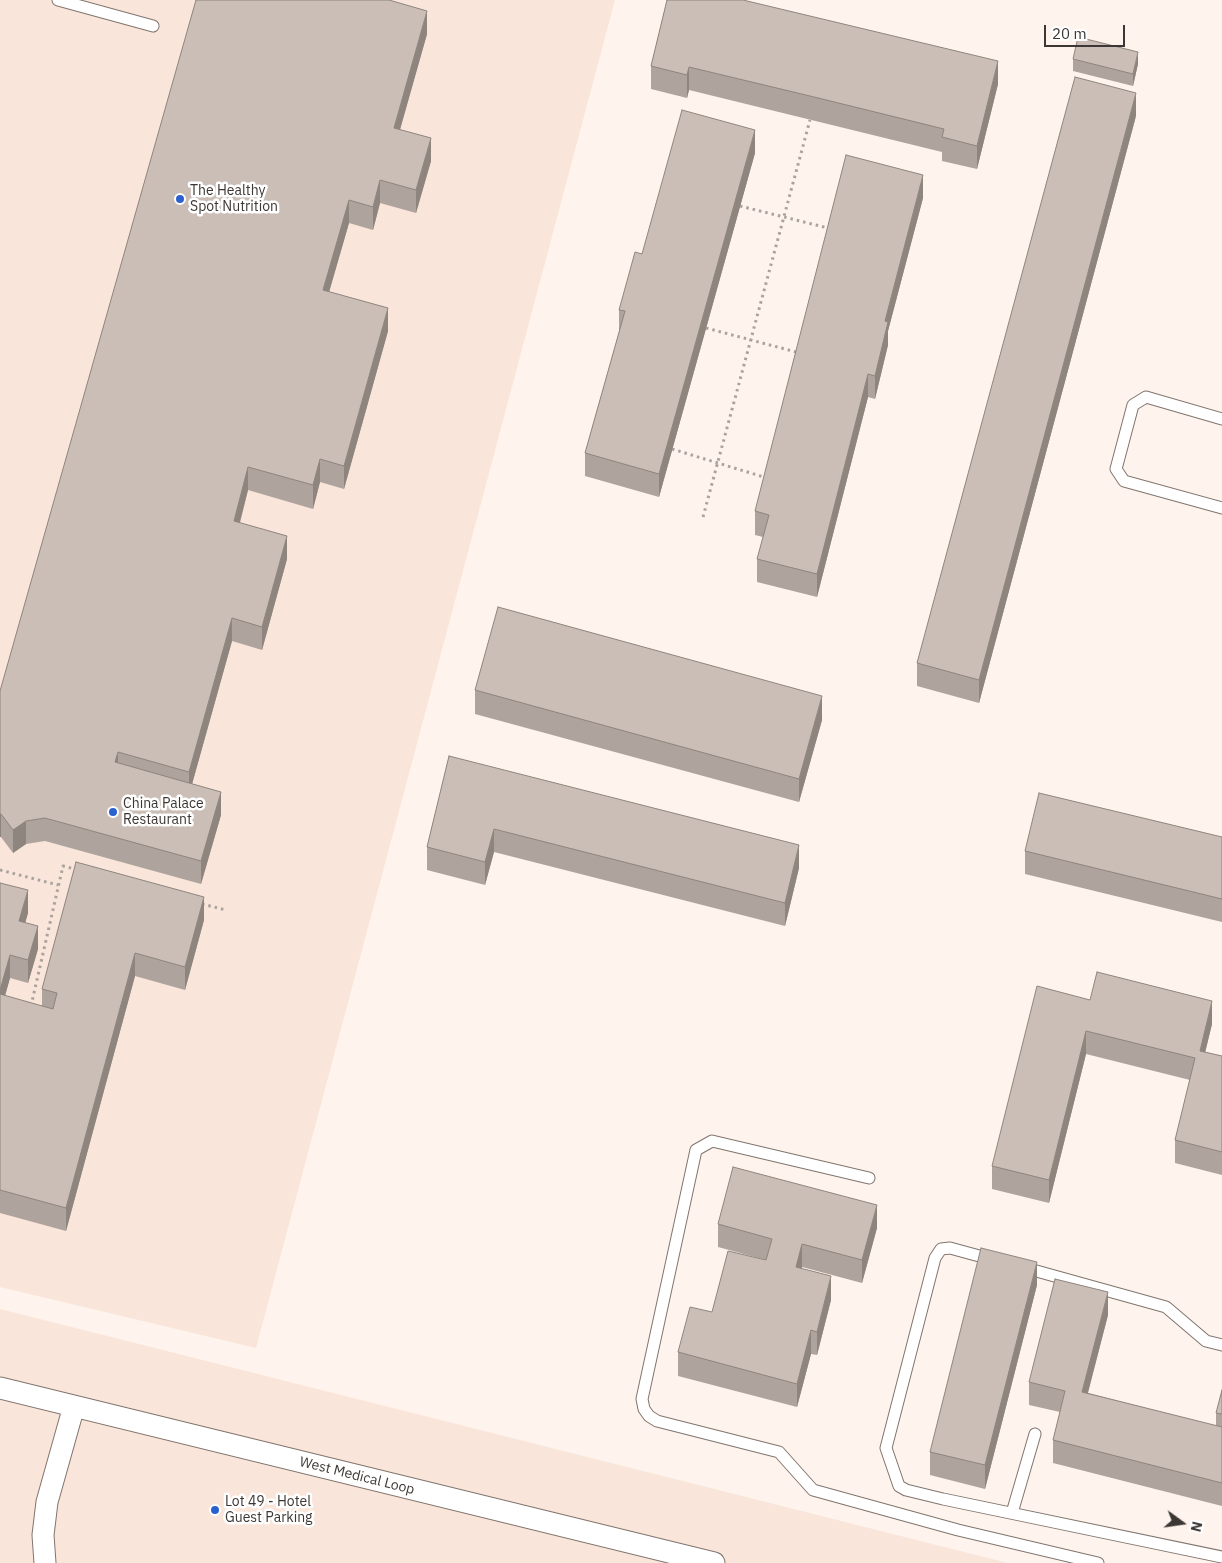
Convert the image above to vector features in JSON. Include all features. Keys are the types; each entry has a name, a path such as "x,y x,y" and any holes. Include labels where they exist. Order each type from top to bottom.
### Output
{"street":[{"name":"West Medical Loop","path":"0,1388 714,1563"},
{"path":"45,1563 43,1536 47,1502 74,1406"}],"lane":[{"path":"58,0 153,26"},
{"path":"1222,420 1146,397 1133,405 1116,470 1124,481 1222,508"},
{"path":"869,1178 712,1141 696,1150 642,1399 644,1409 649,1416 658,1420 780,1452 813,1490 958,1530 1098,1563"},
{"path":"1222,1345 1206,1341 1166,1307 950,1248 941,1249 935,1258 886,1448 899,1486 906,1490 1222,1557"},
{"path":"1012,1513 1035,1434"}],"path":[{"path":"703,517 810,120"},
{"path":"740,206 833,229"},
{"path":"706,328 801,353"},
{"path":"672,449 769,478"},
{"path":"30,1007 63,866 82,871"},
{"path":"0,870 58,885"},
{"path":"197,902 226,910"}],"shaded area":[{"path":"0,0 615,0 256,1348 0,1287"},
{"path":"0,1309 1008,1563 0,1563"}],"building":[{"path":"196,0 389,0 427,11 394,128 431,138 416,190 380,180 373,207 349,200 323,290 388,308 344,466 320,459 313,485 248,467 234,521 287,536 262,627 232,618 189,772 118,752 115,762 221,792 201,861 45,818 26,821 13,830 0,814 0,691"},
{"path":"667,0 743,0 998,61 977,146 942,137 944,129 810,96 689,67 687,75 651,66"},
{"path":"1078,37 1138,52 1133,74 1073,59"},
{"path":"1075,77 1136,93 979,680 917,663"},
{"path":"682,110 755,130 659,474 585,453 625,311 619,310 635,252 642,254"},
{"path":"846,155 923,175 885,321 888,322 875,376 868,374 817,574 757,559 769,515 755,511"},
{"path":"498,607 822,696 799,779 475,690"},
{"path":"449,756 799,845 785,903 494,829 485,862 427,847"},
{"path":"1039,793 1222,837 1222,899 1025,851"},
{"path":"76,862 204,897 185,967 135,953 66,1208 0,1190 0,994 53,1009 57,993 42,989"},
{"path":"0,883 28,890 19,921 38,926 28,960 10,955 0,990"},
{"path":"1097,972 1212,1001 1200,1051 1222,1056 1222,1152 1175,1140 1195,1058 1086,1031 1049,1180 992,1166 1037,986 1090,1000"},
{"path":"733,1167 877,1205 862,1260 802,1244 796,1267 831,1276 817,1332 811,1330 797,1384 678,1352 690,1307 712,1312 728,1251 766,1260 772,1239 718,1224"},
{"path":"981,1248 1037,1262 985,1465 930,1452"},
{"path":"1055,1279 1108,1292 1082,1392 1222,1427 1222,1483 1053,1440 1065,1391 1029,1382"},
{"path":"1222,1390 1222,1414 1216,1413"}],"place":[{"name":"The Healthy Spot Nutrition","path":"180,199"},
{"name":"China Palace Restaurant","path":"113,812"},
{"name":"Lot 49 - Hotel Guest Parking","path":"215,1510"}]}
